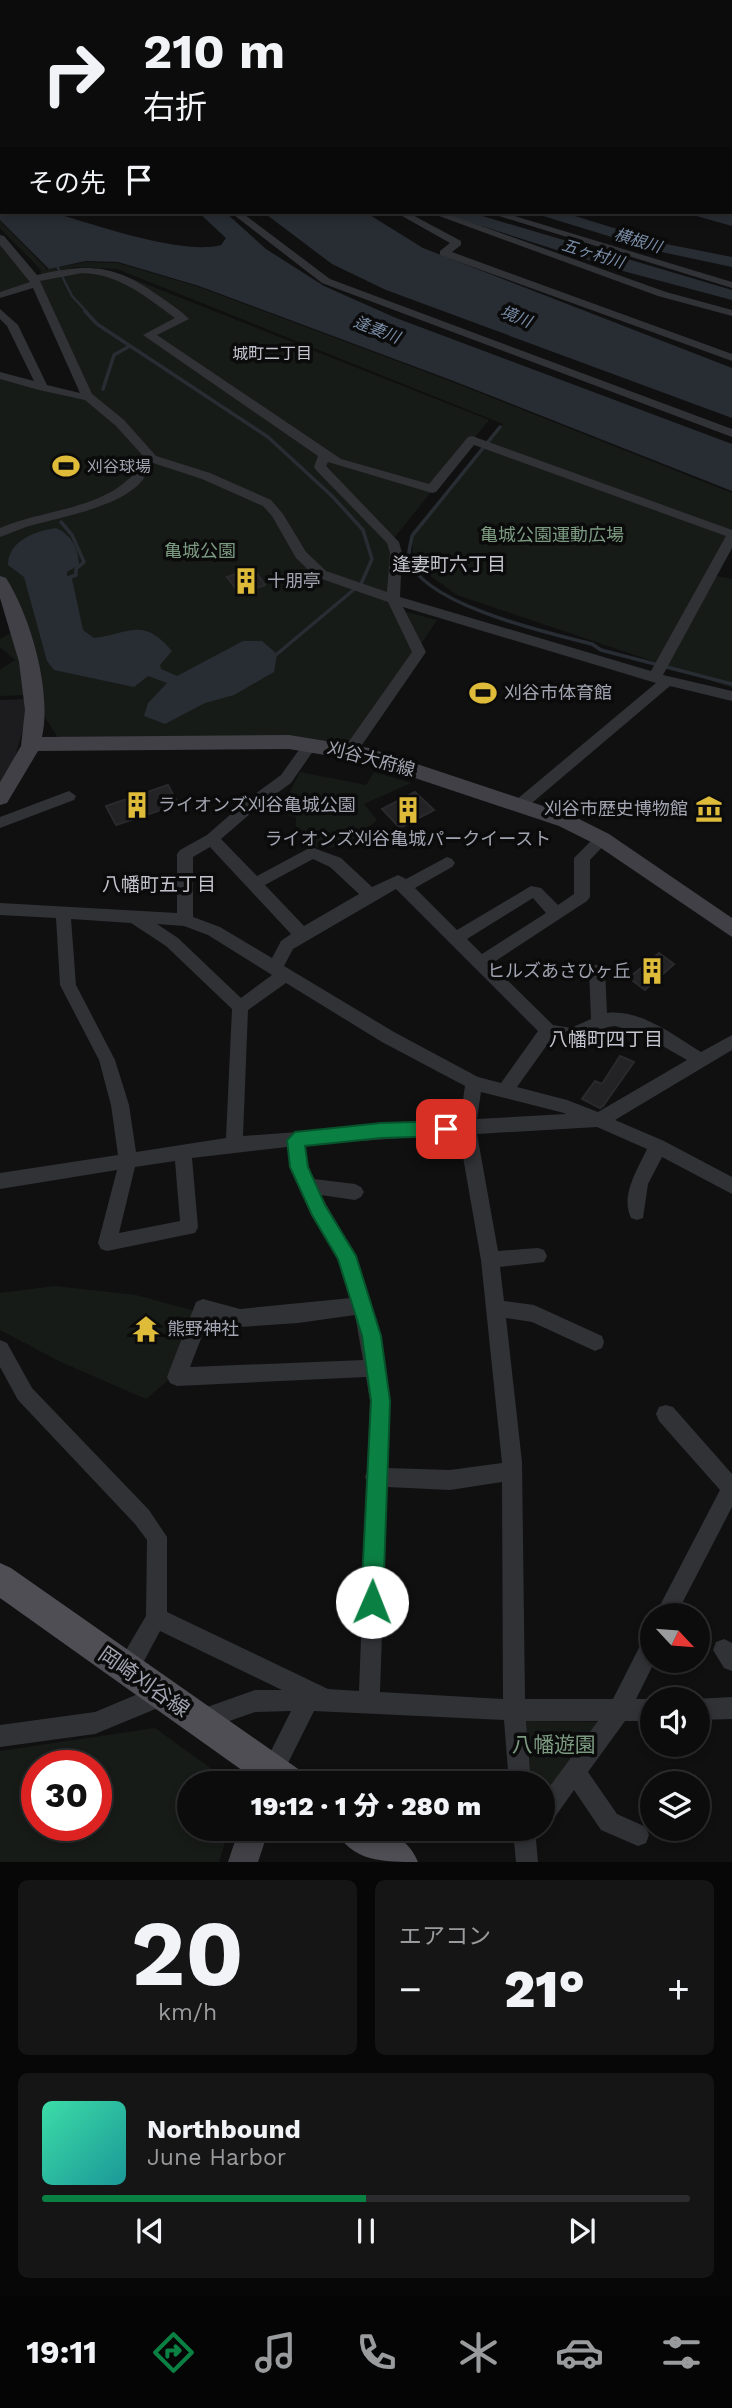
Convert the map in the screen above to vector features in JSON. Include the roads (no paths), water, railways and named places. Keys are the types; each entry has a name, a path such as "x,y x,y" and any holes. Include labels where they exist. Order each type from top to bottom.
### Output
{"main road":[{"path":"0,582 12,602 35,702 32,744 0,798"},
{"name":"刈谷大府線","path":"32,744 204,741 311,744 350,751 521,804 566,821 601,839 732,929"},
{"name":"岡崎刈谷線","path":"0,1579 199,1720 266,1771"},
{"path":"243,1862 250,1841"},
{"path":"370,1841 400,1862"}],"street":[{"path":"238,214 326,281 732,433"},
{"path":"404,214 457,243 444,253 732,358"},
{"path":"439,214 662,295 732,313"},
{"path":"498,214 732,285"},
{"path":"0,238 35,281 87,396 120,423 152,459 206,476 267,503 278,513 301,555 321,574 393,599 661,679 732,696"},
{"path":"0,295 35,281 82,269 118,273 183,319 149,335 337,462 432,489 472,440 732,535 661,679 521,804"},
{"path":"0,312 12,325 43,388"},
{"path":"0,375 79,397 87,396"},
{"path":"325,454 320,467 393,542 396,553 393,599 419,652 350,751"},
{"path":"0,533 116,495 141,475 143,464 152,459"},
{"path":"185,920 185,854 212,839 253,803 286,779 311,744"},
{"path":"0,823 69,796"},
{"path":"212,839 302,935"},
{"path":"480,963 582,897 582,858 601,839"},
{"path":"255,884 311,853 341,866 370,895"},
{"path":"405,887 447,863"},
{"path":"234,1144 240,1007 279,972 287,945 393,880 405,887 548,1030 565,1036 583,1034 599,1021 617,1018 646,1029 699,1059"},
{"path":"456,939 531,892 536,892 557,914"},
{"path":"0,909 185,920 214,931 388,1037 474,1083 567,1107 600,1120 657,1146 732,1186"},
{"path":"63,913 68,985 107,1060 120,1105 128,1160 107,1243 189,1227 183,1152"},
{"path":"137,919 172,942 240,1007"},
{"path":"597,969 599,1021"},
{"path":"506,1090 548,1030"},
{"path":"0,1181 234,1144 381,1131 600,1120 699,1059 732,1042"},
{"path":"474,1083 467,1128 489,1260 512,1471 513,1710 519,1771"},
{"path":"295,1140 299,1167 346,1256 363,1305 380,1401 375,1476 369,1702"},
{"path":"637,1212 639,1184 657,1146"},
{"path":"308,1186 355,1192"},
{"path":"489,1260 538,1256"},
{"path":"363,1305 298,1314 240,1318 203,1308 177,1377 375,1368"},
{"path":"494,1308 534,1314 595,1342"},
{"path":"0,1349 7,1379 25,1394 142,1517 157,1537 156,1618 127,1670"},
{"path":"666,1414 691,1441 708,1467 732,1490 671,1603"},
{"path":"375,1476 450,1480 512,1471"},
{"path":"156,1618 317,1701"},
{"path":"555,1799 619,1711 640,1667"},
{"path":"0,1736 95,1723 162,1695"},
{"path":"199,1720 255,1701 369,1702 513,1710 640,1710"},
{"path":"280,1771 317,1701"},
{"path":"710,1709 732,1708"},
{"path":"575,1772 609,1822 638,1835"}],"water":[{"name":"逢妻川","path":"0,214 56,214 136,237 204,247 221,245 226,238 200,214 227,214 266,249 324,286 396,318 732,444 732,491 451,380 199,286 118,262 86,261 49,269 0,220"},
{"name":"境川","path":"266,214 368,214 423,248 732,368 732,418 386,290 332,264"},
{"path":"56,528 71,539 76,549 79,565 67,572 67,576 72,579 83,630 94,638 144,630 162,640 172,651 160,665 161,669 177,676 243,641 262,641 277,654 274,672 234,695 205,703 165,724 144,716 148,703 167,683 148,676 134,687 54,670 47,661 24,577 8,565 13,550 24,539"}],"waterway":[{"name":"五ヶ村川","path":"459,214 629,267 732,295"},
{"name":"横根川","path":"552,214 663,248 732,262"},
{"path":"706,214 732,221"},
{"path":"55,262 72,296 87,312"},
{"path":"85,311 97,324 268,437 332,496 363,530 372,559 361,584"},
{"path":"103,389 114,355 128,347"},
{"path":"500,427 412,536 409,558 418,574 436,589 461,603 519,625 592,644 601,650 732,684"},
{"path":"61,522 72,535 84,562 76,569 76,575 68,578"},
{"path":"277,654 357,587"}],"place":[{"name":"刈谷球場","path":"66,466"},
{"name":"十朋亭","path":"246,581"},
{"name":"刈谷市体育館","path":"483,693"},
{"name":"ライオンズ刈谷亀城公園","path":"137,805"},
{"name":"刈谷市歴史博物館","path":"709,809"},
{"name":"ライオンズ刈谷亀城パークイースト","path":"408,810"},
{"name":"ヒルズあさひヶ丘","path":"652,971"},
{"name":"熊野神社","path":"146,1329"}],"district":[{"name":"城町二丁目","path":"272,353"},
{"name":"逢妻町六丁目","path":"449,564"},
{"name":"八幡町五丁目","path":"159,884"},
{"name":"八幡町四丁目","path":"606,1039"}],"park label":[{"name":"亀城公園運動広場","path":"552,535"},
{"name":"亀城公園","path":"200,551"},
{"name":"八幡遊園","path":"554,1745"}]}
